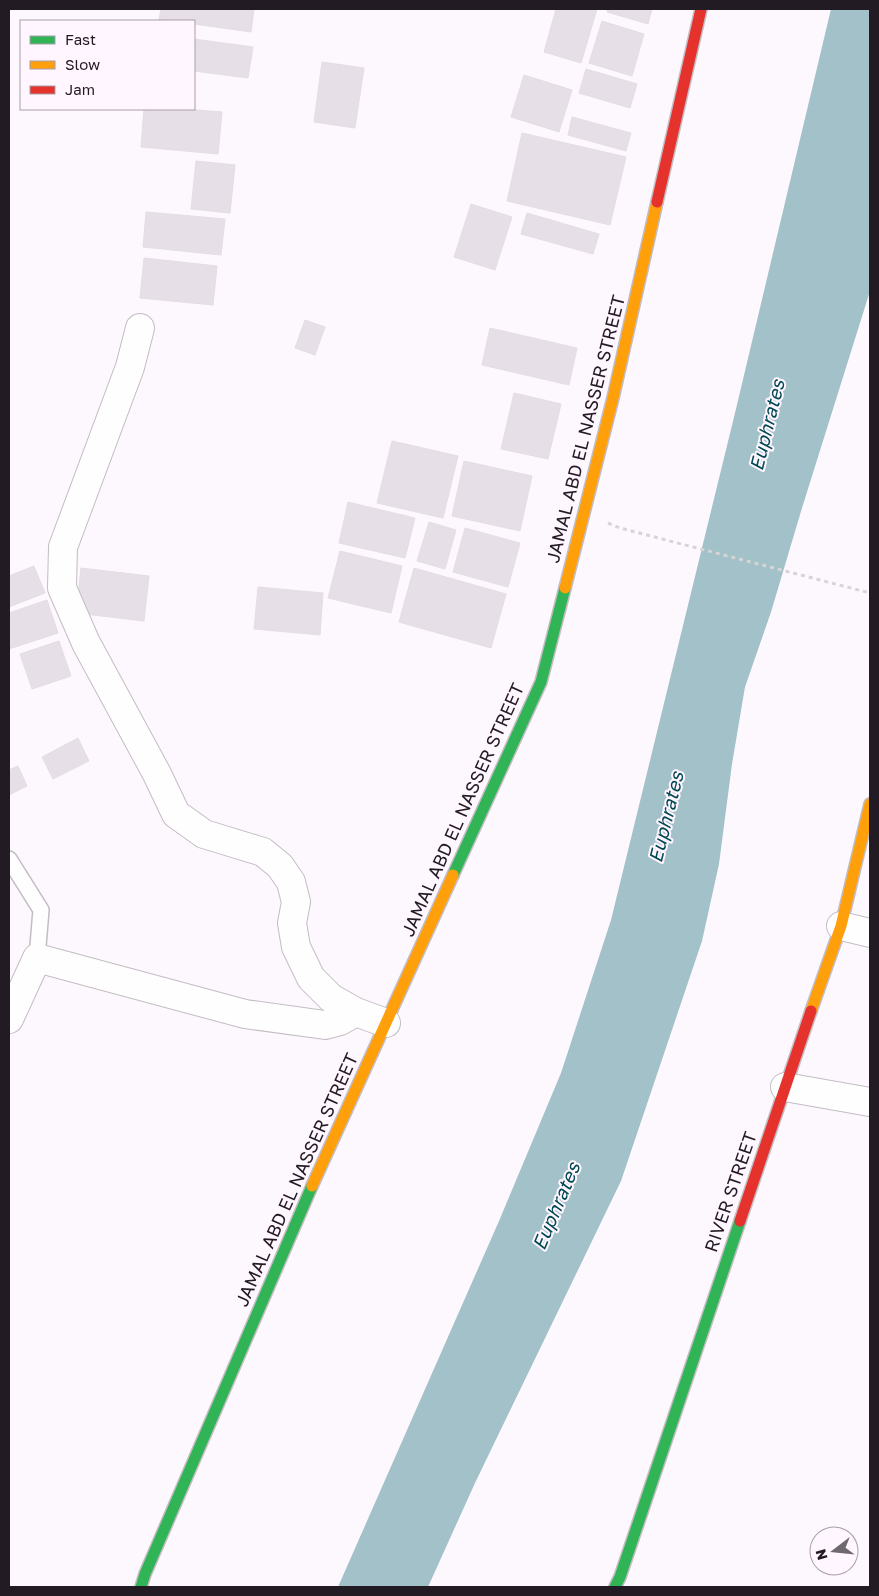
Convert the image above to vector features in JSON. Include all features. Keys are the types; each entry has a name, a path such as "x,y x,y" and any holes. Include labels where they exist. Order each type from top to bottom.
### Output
{"street":[{"name":"JAMAL ABD EL NASSER STREET","path":"141,1587 149,1564 330,1145 541,682 613,398 701,9"},
{"path":"140,328 130,367 63,547 62,588 86,644 157,774 176,814 204,834 263,852 280,866 291,882 296,902 292,923 296,947 311,978 331,998 356,1012 386,1023"},
{"name":"RIVER STREET","path":"615,1587 630,1548 841,926 870,804"},
{"path":"841,926 870,933"},
{"path":"9,1019 37,958 245,1014 325,1025 340,1021 356,1012"},
{"path":"785,1087 870,1102"}],"lane":[{"path":"9,859 41,910 37,958"}],"path":[{"path":"620,528 869,593"}],"water":[{"name":"Euphrates","path":"831,9 870,9 870,291 771,612 745,687 732,764 719,864 702,941 621,1181 475,1483 428,1587 338,1587 499,1221 561,1073 611,920 735,413"}],"building":[{"path":"161,9 254,9 251,32 195,24 195,20 159,20"},
{"path":"556,9 597,9 581,63 544,52"},
{"path":"608,9 652,9 648,24 607,12"},
{"path":"602,21 644,34 632,76 589,63"},
{"path":"195,39 253,47 248,78 195,71"},
{"path":"322,62 364,68 355,128 314,122"},
{"path":"586,69 637,84 630,108 579,93"},
{"path":"524,75 572,90 559,132 511,117"},
{"path":"144,110 222,112 218,154 141,147"},
{"path":"572,117 631,133 626,151 568,135"},
{"path":"522,133 626,157 610,225 507,201"},
{"path":"196,161 235,165 230,213 191,209"},
{"path":"471,204 512,217 495,270 454,257"},
{"path":"146,212 225,219 221,255 143,247"},
{"path":"527,213 599,234 593,254 521,234"},
{"path":"144,258 217,266 213,305 140,298"},
{"path":"305,320 325,327 315,355 295,348"},
{"path":"490,328 577,348 569,385 482,365"},
{"path":"514,393 561,404 548,459 501,449"},
{"path":"392,441 458,456 443,518 377,503"},
{"path":"464,461 532,476 520,531 452,516"},
{"path":"348,502 415,518 405,558 339,543"},
{"path":"429,522 456,530 445,569 417,561"},
{"path":"465,528 520,543 508,587 453,572"},
{"path":"340,551 402,566 391,613 328,598"},
{"path":"34,566 45,593 9,607 9,576"},
{"path":"81,568 149,576 144,621 76,613"},
{"path":"414,568 506,594 491,648 399,622"},
{"path":"258,587 323,593 320,635 254,629"},
{"path":"47,600 58,633 9,649 9,613"},
{"path":"59,641 71,676 32,689 20,654"},
{"path":"78,738 89,761 53,779 42,757"},
{"path":"18,766 27,786 9,795 9,770"}],"traffic: fast":[{"path":"453,875 541,682 565,588"},
{"path":"141,1587 312,1186"},
{"path":"615,1587 740,1221"}],"traffic: slow":[{"path":"565,588 613,398 657,202"},
{"path":"811,1011 841,926 870,804"},
{"path":"312,1186 453,875"}],"traffic: jam":[{"path":"657,202 701,9"},
{"path":"740,1221 811,1011"}]}
